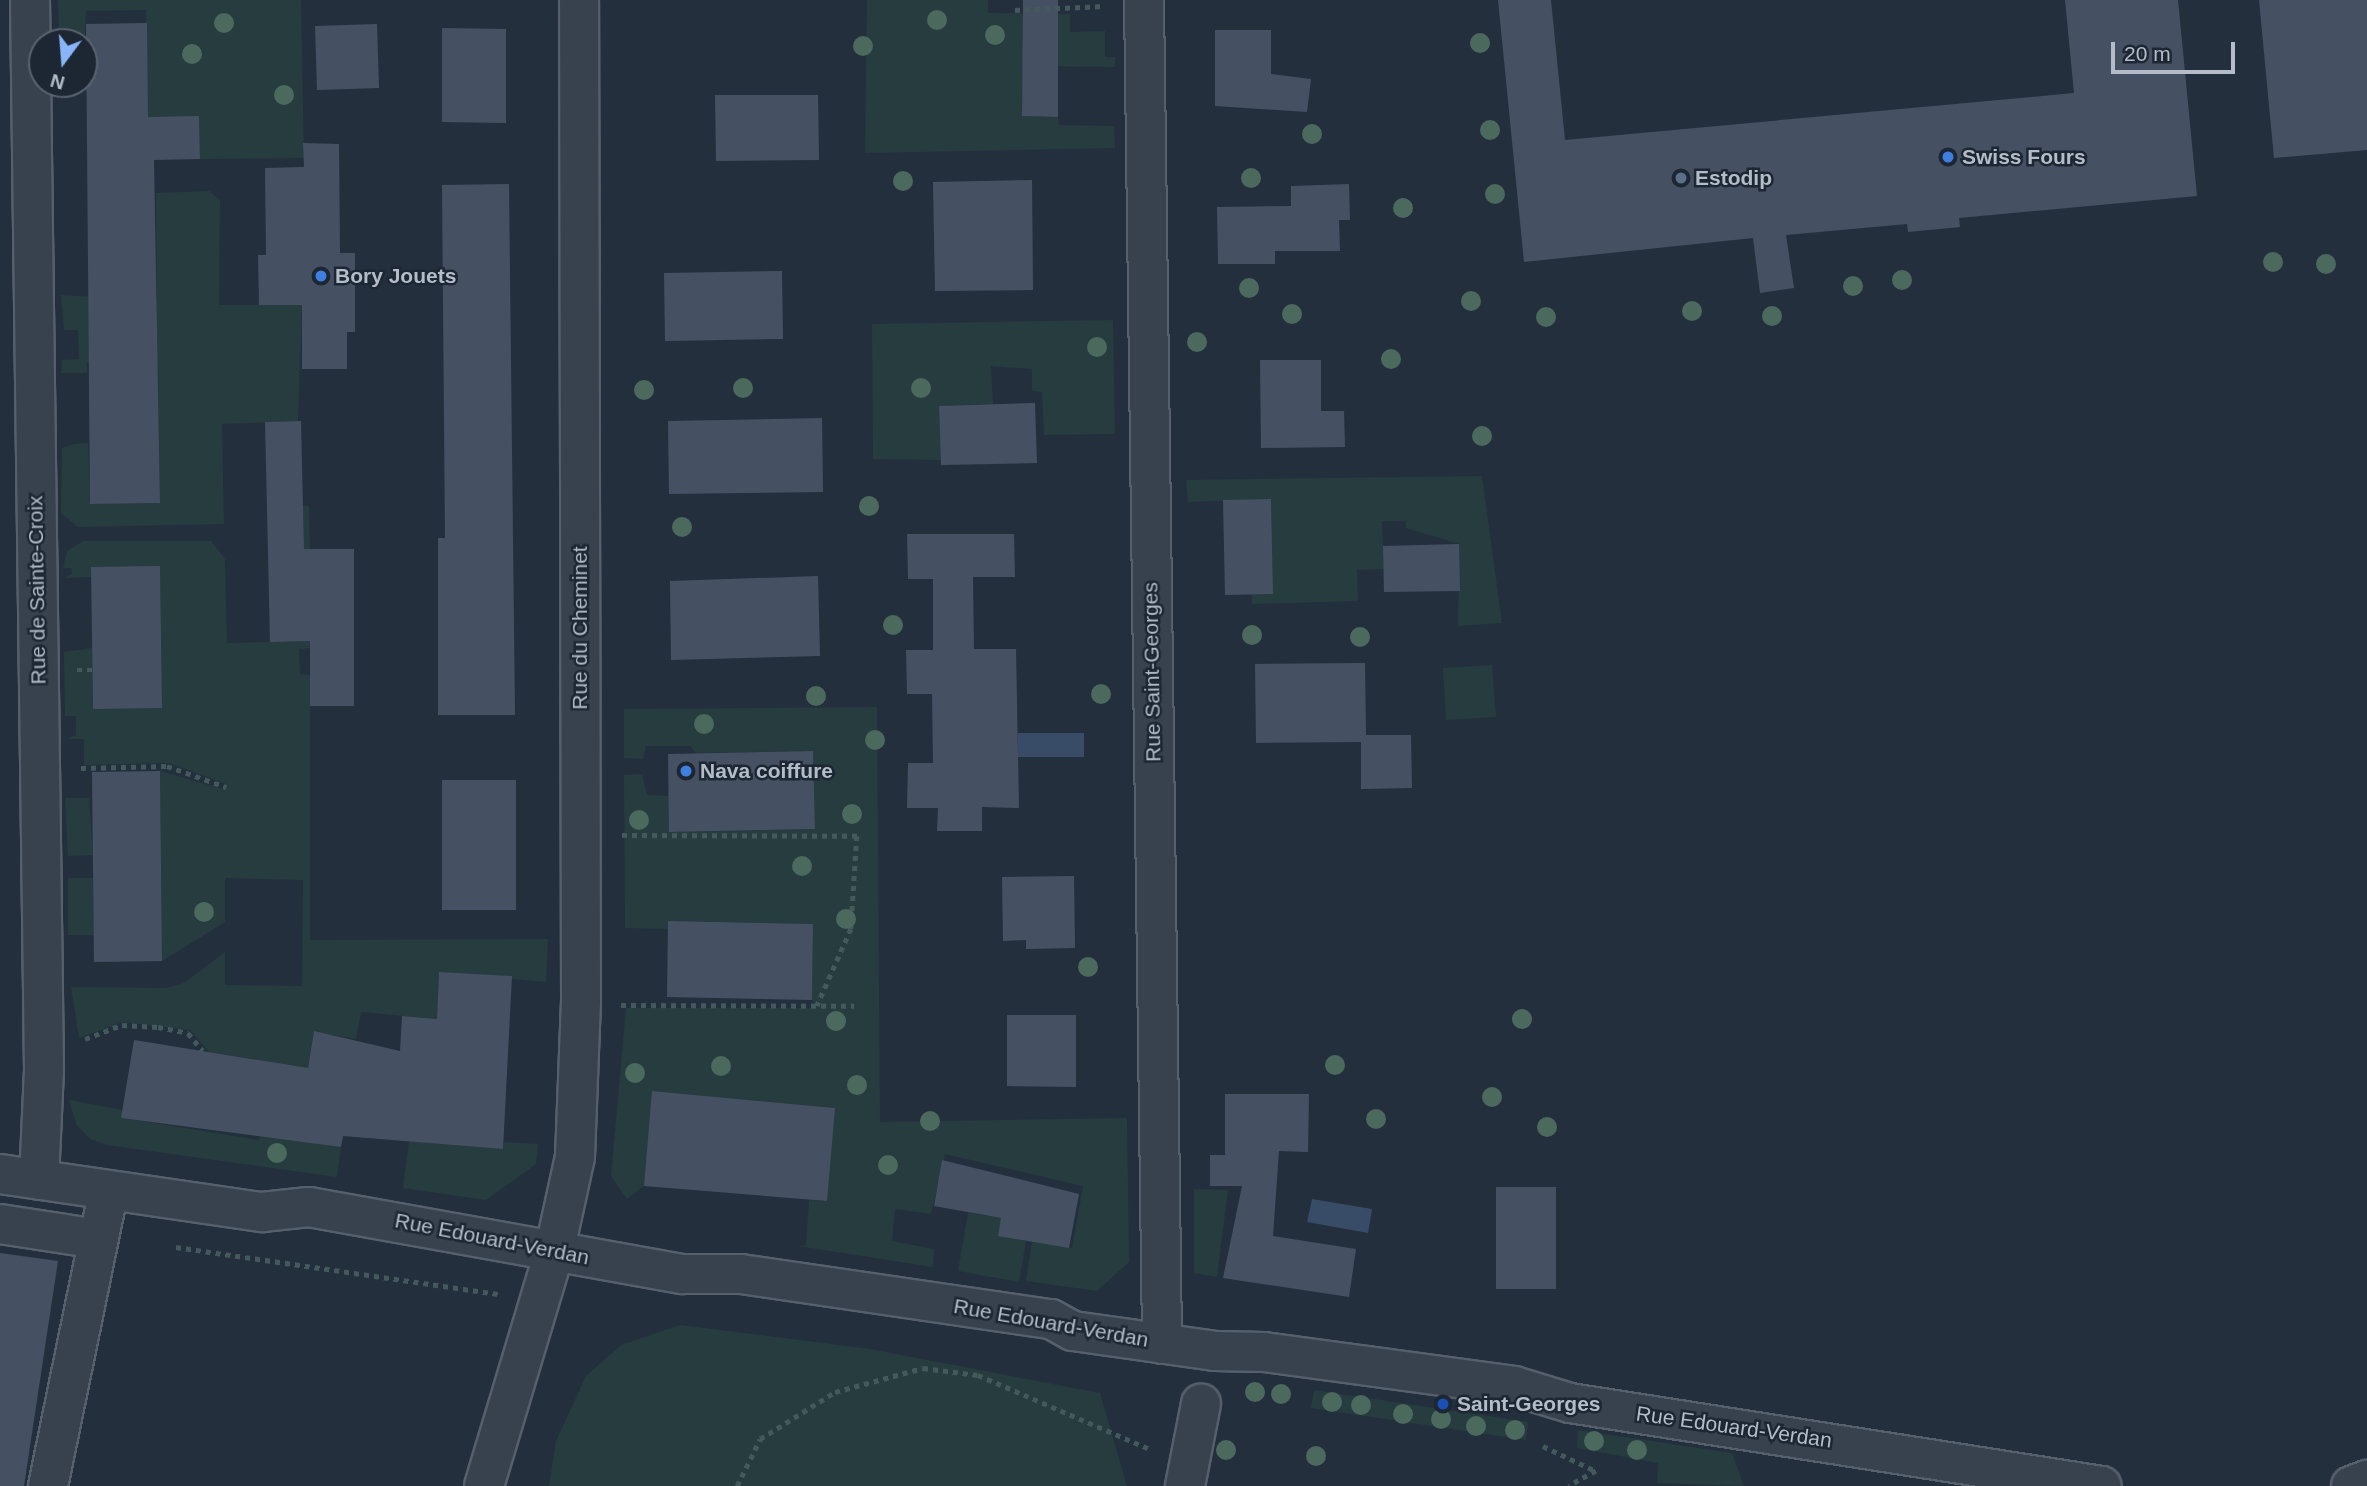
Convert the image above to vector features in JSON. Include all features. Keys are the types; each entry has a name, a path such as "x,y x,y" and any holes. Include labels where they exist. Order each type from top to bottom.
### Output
{"street":[{"name":"Rue de Sainte-Croix","path":"30,0 44,1070 39,1180"},
{"name":"Rue du Cheminet","path":"484,1486 535,1301 554,1253 575,1157 581,1001 579,0"},
{"name":"Rue Saint-Georges","path":"1126,3 1162,1344"},
{"name":"Rue Edouard-Verdan","path":"0,1174 262,1212 309,1207 554,1253 1037,1317 1073,1331 1514,1386 1570,1403 2102,1486"},
{"path":"48,1486 109,1190"},
{"path":"0,1224 98,1238"},
{"path":"1188,1471 1200,1404"},
{"path":"2351,1486 2367,1480"}],"path":[{"path":"1015,10 1126,3"},
{"path":"38,769 167,766 226,787"},
{"path":"618,835 857,836 851,929 817,1006"},
{"path":"617,1005 854,1006"},
{"path":"44,1070 90,1035 121,1025 188,1033 203,1051"},
{"path":"176,1247 535,1301"},
{"path":"737,1486 760,1439 835,1392 923,1368 978,1375 1188,1471"},
{"path":"1543,1446 1596,1471 1569,1486"}],"green space":[{"path":"58,0 301,0 304,158 200,159 199,117 163,117 148,127 146,10 86,11 85,28 59,28"},
{"path":"867,0 988,0 988,13 1070,14 1070,32 1105,31 1105,57 1115,57 1115,67 1022,66 1022,116 1058,117 1059,125 1114,126 1115,148 865,153"},
{"path":"209,191 220,200 219,305 302,305 298,421 222,424 224,524 78,527 61,513 62,448 74,444 88,443 90,504 160,503 158,362 87,362 87,373 61,373 62,360 79,359 78,330 64,330 61,295 157,301 156,193"},
{"path":"1113,320 1115,434 1044,435 1042,392 1032,391 1032,369 991,366 993,404 939,406 941,460 873,459 872,324"},
{"path":"1482,476 1502,623 1458,626 1459,544 1406,528 1406,521 1382,521 1384,569 1357,570 1358,601 1252,604 1252,594 1273,593 1271,499 1188,502 1186,480"},
{"path":"303,506 309,506 310,648 299,649 300,674 310,675 310,940 548,939 546,982 439,972 437,1019 361,1012 356,1039 314,1032 296,1139 341,1147 337,1177 107,1145 90,1139 76,1124 69,1100 123,1110 122,1118 259,1140 271,1062 209,1052 190,1030 123,1022 79,1038 71,987 166,988 184,983 225,952 225,985 302,986 303,880 225,878 225,922 162,961 160,771 226,790 226,784 169,763 84,765 84,739 66,739 76,735 76,716 65,716 64,652 92,648 93,708 162,707 160,567 91,567 91,577 64,578 72,574 71,568 63,568 67,551 83,541 211,541 225,559 227,643 305,641"},
{"path":"1492,665 1496,717 1446,720 1443,668"},
{"path":"877,707 880,1122 1127,1118 1129,1262 1097,1291 1026,1281 1032,1242 1072,1248 1083,1186 945,1154 931,1214 895,1209 892,1241 934,1249 933,1267 798,1246 806,1245 809,1200 827,1201 834,1108 653,1091 644,1186 627,1199 611,1176 626,1008 817,1008 812,1000 813,924 669,921 668,929 625,928 624,775 642,774 647,795 669,796 670,832 815,829 813,751 696,753 690,746 646,746 643,759 624,758 624,709"},
{"path":"65,798 89,798 93,855 68,856"},
{"path":"68,878 93,878 94,935 68,935"},
{"path":"409,1141 503,1149 504,1142 538,1144 536,1164 486,1200 403,1188"},
{"path":"1194,1189 1228,1190 1217,1277 1194,1273"},
{"path":"968,1213 1001,1218 1026,1241 1019,1282 958,1271"},
{"path":"680,1325 870,1349 1100,1393 1127,1486 549,1486 556,1441 586,1376 621,1345"},
{"path":"1314,1390 1528,1422 1526,1440 1311,1408"},
{"path":"1578,1430 1732,1453 1744,1486 1657,1483 1658,1463 1577,1448"}],"water":[{"path":"1018,733 1084,733 1084,757 1018,757"},
{"path":"1312,1199 1372,1209 1368,1233 1307,1222"}],"building":[{"path":"1023,0 1058,0 1058,117 1022,116"},
{"path":"1498,0 1551,0 1565,140 2074,93 2065,0 2178,0 2197,196 1959,218 1960,227 1908,232 1907,224 1786,235 1794,288 1760,293 1753,238 1524,262"},
{"path":"2259,0 2367,0 2367,150 2274,158"},
{"path":"147,23 148,117 199,116 200,159 154,160 160,503 90,504 87,98 98,98 98,28 86,28 86,24"},
{"path":"377,24 379,88 317,90 315,26"},
{"path":"442,28 506,29 506,123 442,122"},
{"path":"1215,30 1271,30 1271,74 1311,79 1307,112 1215,106"},
{"path":"715,95 818,95 819,160 716,161"},
{"path":"303,143 339,144 340,253 355,253 355,332 347,332 347,369 302,369 302,305 259,305 258,255 266,255 265,168 304,167"},
{"path":"1032,180 1033,290 935,291 933,182"},
{"path":"509,184 515,715 438,715 438,538 445,538 442,185"},
{"path":"1349,184 1350,220 1339,220 1340,251 1275,251 1275,264 1218,264 1217,207 1291,206 1291,186"},
{"path":"782,271 783,339 665,341 664,273"},
{"path":"1260,360 1321,360 1321,411 1344,411 1345,447 1261,448"},
{"path":"1035,403 1037,463 941,465 939,406"},
{"path":"822,418 823,492 669,494 668,421"},
{"path":"301,421 304,549 354,549 354,706 310,706 310,641 270,642 265,422"},
{"path":"1271,499 1273,594 1225,595 1223,500"},
{"path":"907,534 1014,534 1015,577 973,577 974,649 1016,649 1019,808 982,807 982,831 937,831 938,808 907,808 908,763 933,763 932,694 907,694 906,650 933,650 933,579 908,579"},
{"path":"1459,544 1460,591 1384,592 1383,546"},
{"path":"160,566 162,708 93,709 91,567"},
{"path":"818,576 820,656 671,660 670,581"},
{"path":"1365,663 1366,735 1411,735 1412,788 1361,789 1361,742 1256,743 1255,664"},
{"path":"813,751 815,829 669,832 668,754"},
{"path":"160,771 162,961 94,962 92,772"},
{"path":"442,780 516,780 516,910 442,910"},
{"path":"1074,876 1075,948 1026,949 1026,940 1003,941 1002,877"},
{"path":"668,921 813,924 812,1000 667,997"},
{"path":"439,972 512,976 503,1149 343,1136 341,1147 121,1118 134,1040 308,1068 314,1031 400,1051 402,1016 437,1019"},
{"path":"1007,1015 1076,1015 1076,1087 1007,1086"},
{"path":"652,1091 835,1108 827,1201 644,1186"},
{"path":"1225,1094 1309,1094 1308,1152 1279,1151 1273,1236 1356,1249 1349,1297 1223,1278 1242,1186 1210,1186 1210,1155 1225,1155"},
{"path":"942,1160 1079,1194 1069,1248 998,1236 1001,1218 934,1206"},
{"path":"1496,1187 1556,1187 1556,1289 1496,1289"},
{"path":"0,1253 58,1261 24,1486 0,1486"}],"place":[{"name":"Swiss Fours","path":"1948,157"},
{"name":"Estodip","path":"1681,178"},
{"name":"Bory Jouets","path":"321,276"},
{"name":"Nava coiffure","path":"686,771"},
{"name":"Saint-Georges","path":"1443,1404"}]}
